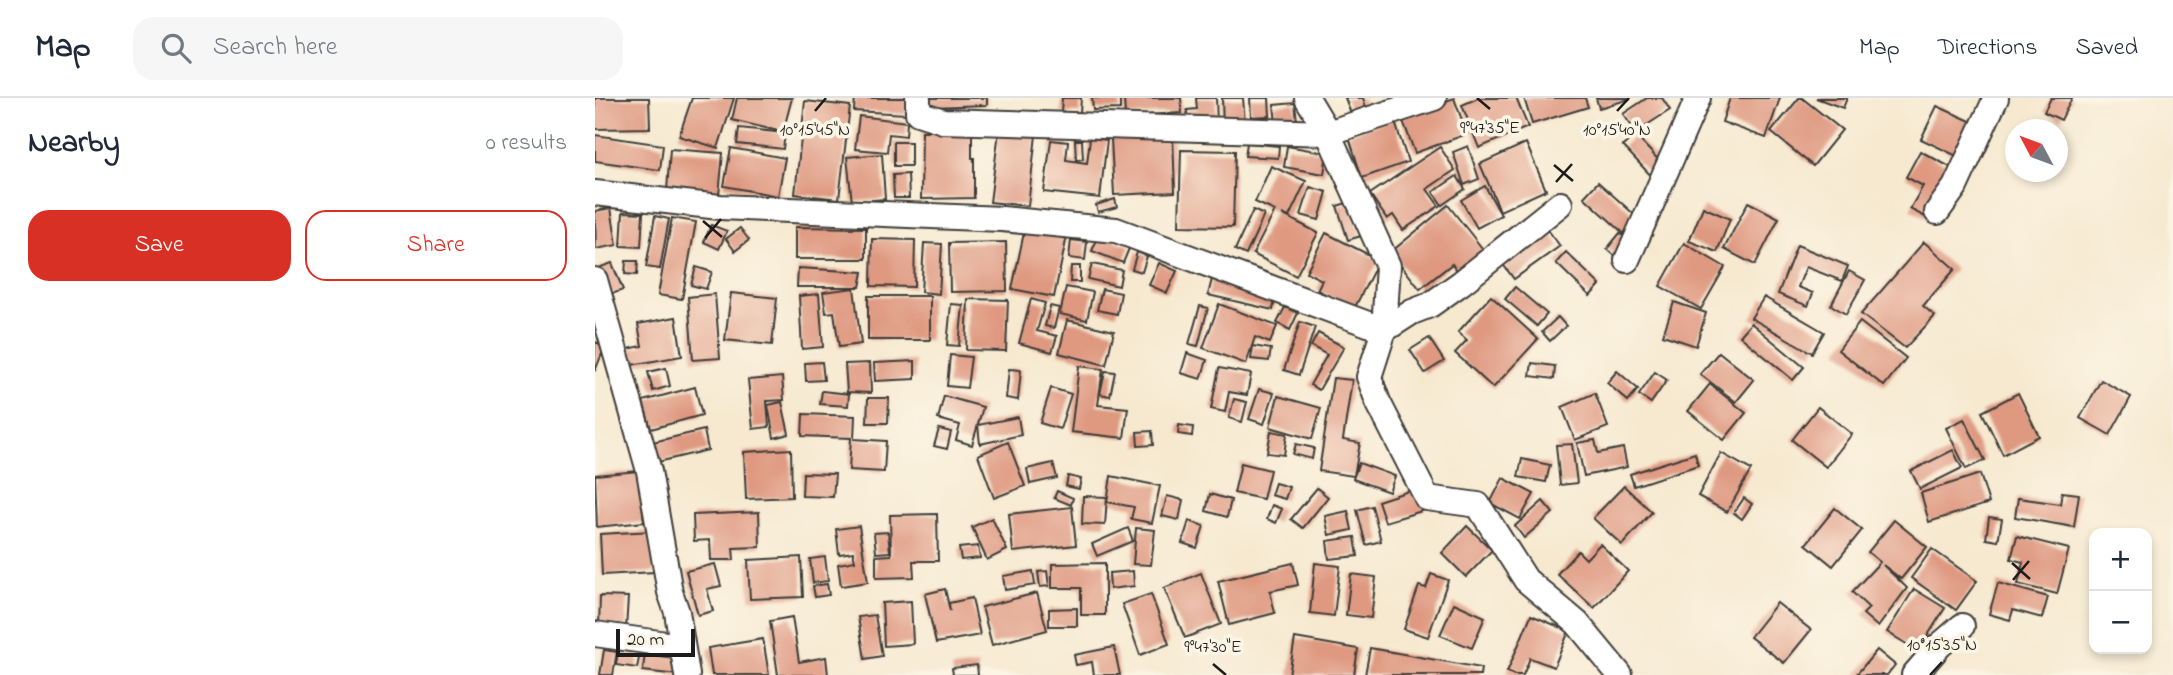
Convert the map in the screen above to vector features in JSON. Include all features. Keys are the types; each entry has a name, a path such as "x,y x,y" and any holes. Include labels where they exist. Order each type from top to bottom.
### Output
{"street":[{"path":"918,98 918,113 943,121 1328,133 1434,98"},
{"path":"1307,98 1328,133 1388,266 1384,330 1369,377 1378,402 1427,498 1478,505 1526,580 1577,623 1620,675"},
{"path":"1627,260 1698,98"},
{"path":"1937,212 1955,187 1996,98"},
{"path":"595,193 720,207 1002,219 1116,230 1384,330"},
{"path":"1384,330 1412,312 1430,305 1461,283 1560,204"},
{"path":"595,280 649,471 688,675"},
{"path":"1914,675 1939,646 1962,626"},
{"path":"595,634 681,646"}],"building":[{"path":"595,98 649,98 650,128 595,129"},
{"path":"692,98 734,98 718,148 679,136"},
{"path":"737,98 792,98 783,132 732,120"},
{"path":"855,98 907,98 906,114 854,111"},
{"path":"928,98 987,98 987,105 928,107"},
{"path":"1062,98 1081,98 1080,113 1061,113"},
{"path":"1092,98 1120,98 1120,109 1093,110"},
{"path":"1124,98 1181,98 1182,113 1125,116"},
{"path":"1196,98 1216,98 1217,123 1188,125 1187,110 1197,109"},
{"path":"1222,98 1243,98 1245,124 1223,125"},
{"path":"1250,98 1269,98 1270,116 1251,117"},
{"path":"1345,98 1363,98 1366,107 1351,113"},
{"path":"1454,98 1467,134 1415,153 1402,118"},
{"path":"1478,98 1516,98 1528,127 1479,148 1462,105"},
{"path":"1524,98 1585,98 1588,107 1532,124"},
{"path":"1596,98 1630,98 1630,99 1599,108"},
{"path":"1647,98 1662,98 1670,110 1636,132 1623,114"},
{"path":"1730,98 1780,98 1766,138 1722,122"},
{"path":"1799,98 1842,130 1813,166 1771,132"},
{"path":"1816,98 1847,98 1843,108"},
{"path":"2051,98 2072,98 2062,119 2044,112"},
{"path":"805,101 850,106 839,199 795,194"},
{"path":"1295,103 1297,121 1276,123 1274,105"},
{"path":"1937,106 1977,124 1961,158 1921,139"},
{"path":"859,116 907,122 906,136 889,134 887,152 855,149"},
{"path":"1394,119 1408,162 1362,178 1348,134"},
{"path":"739,128 785,133 783,149 737,144"},
{"path":"972,130 974,198 921,199 922,131"},
{"path":"999,131 1036,135 1028,206 990,202"},
{"path":"595,135 663,145 660,170 595,161"},
{"path":"1635,135 1667,169 1655,180 1623,146"},
{"path":"1173,136 1175,192 1114,195 1111,139"},
{"path":"1090,138 1107,140 1100,198 1044,192 1051,140 1068,142 1066,160 1087,163"},
{"path":"1075,140 1082,140 1083,159 1076,160"},
{"path":"894,142 911,142 911,166 894,166"},
{"path":"1247,143 1279,146 1278,158 1245,156"},
{"path":"1526,143 1546,190 1500,211 1480,164"},
{"path":"1287,146 1327,153 1324,174 1284,167"},
{"path":"1468,146 1479,179 1464,185 1453,152"},
{"path":"1440,147 1455,170 1427,189 1439,206 1403,230 1393,215 1387,219 1370,194"},
{"path":"731,148 785,158 778,196 724,186"},
{"path":"670,149 723,153 719,195 667,191"},
{"path":"1181,150 1235,151 1233,227 1179,226"},
{"path":"1920,151 1952,168 1925,217 1910,209 1923,186 1906,177"},
{"path":"882,154 885,199 852,202 847,157"},
{"path":"1271,166 1306,181 1289,217 1282,214 1318,233 1296,276 1253,254 1275,211 1255,202"},
{"path":"908,174 909,198 894,198 893,175"},
{"path":"1457,176 1465,189 1442,205 1433,192"},
{"path":"1598,182 1646,225 1632,241 1584,197"},
{"path":"1485,186 1501,215 1477,228 1461,200"},
{"path":"1310,187 1327,192 1319,220 1301,215"},
{"path":"1115,199 1117,207 1098,212 1096,205"},
{"path":"1350,202 1361,236 1348,240 1337,206"},
{"path":"1748,202 1779,218 1755,265 1724,249"},
{"path":"1448,205 1489,257 1463,278 1452,264 1420,289 1391,252"},
{"path":"1703,207 1730,219 1717,252 1689,241"},
{"path":"611,208 617,245 596,249 595,211"},
{"path":"1253,210 1264,215 1246,255 1235,250"},
{"path":"623,212 643,213 641,247 621,246"},
{"path":"655,216 669,219 660,269 646,267"},
{"path":"672,218 696,222 682,299 658,295"},
{"path":"711,225 727,231 719,249 704,242"},
{"path":"795,227 866,228 866,259 795,259"},
{"path":"740,228 749,240 735,251 726,239"},
{"path":"1025,228 1067,236 1054,297 1012,289"},
{"path":"1548,230 1560,246 1514,279 1502,263"},
{"path":"1326,233 1379,260 1354,309 1317,290 1322,280 1306,272"},
{"path":"1620,233 1635,246 1622,262 1607,249"},
{"path":"1099,234 1130,246 1123,263 1092,251"},
{"path":"872,239 915,240 914,287 871,286"},
{"path":"1071,240 1087,242 1085,260 1069,258"},
{"path":"1006,242 1007,291 950,292 949,243"},
{"path":"1924,242 1955,269 1923,306 1935,316 1905,348 1861,314"},
{"path":"924,243 942,244 939,294 921,292"},
{"path":"1684,243 1725,267 1701,309 1660,286"},
{"path":"1797,245 1848,266 1842,281 1806,267 1798,287 1813,293 1808,306 1778,294"},
{"path":"1137,252 1147,256 1142,272 1132,269"},
{"path":"1566,252 1600,285 1590,296 1556,263"},
{"path":"626,261 638,261 637,275 625,274"},
{"path":"612,263 623,290 609,295 598,268"},
{"path":"1159,263 1177,271 1167,293 1149,285"},
{"path":"1092,264 1122,270 1119,286 1088,279"},
{"path":"1071,266 1080,266 1080,282 1070,282"},
{"path":"696,267 712,272 706,289 691,285"},
{"path":"798,268 863,272 860,287 797,287"},
{"path":"1849,271 1865,280 1846,314 1831,305"},
{"path":"1212,279 1276,294 1273,310 1208,295"},
{"path":"1066,287 1093,292 1087,320 1060,314"},
{"path":"1515,287 1547,314 1537,326 1505,299"},
{"path":"854,288 861,344 839,347 834,312 826,313 823,292"},
{"path":"1102,289 1121,293 1117,314 1097,310"},
{"path":"731,293 777,298 772,345 725,340"},
{"path":"715,294 720,358 693,360 688,297"},
{"path":"819,294 823,347 802,349 799,296"},
{"path":"868,296 930,296 930,340 868,340"},
{"path":"1491,296 1538,339 1493,388 1455,353 1467,340 1458,332"},
{"path":"1764,297 1824,332 1812,353 1751,318"},
{"path":"968,299 1008,300 1006,351 966,350"},
{"path":"1031,299 1045,303 1037,331 1057,336 1052,352 1019,343"},
{"path":"1674,302 1706,313 1696,346 1663,335"},
{"path":"951,304 963,305 959,346 947,345"},
{"path":"1219,304 1277,326 1270,343 1255,337 1246,364 1203,348"},
{"path":"1050,306 1059,308 1054,328 1045,326"},
{"path":"1200,306 1208,308 1198,346 1189,344"},
{"path":"1285,307 1298,313 1290,330 1277,323"},
{"path":"676,317 682,356 631,365 628,349 642,346 638,324"},
{"path":"1558,317 1566,326 1550,341 1542,332"},
{"path":"1067,320 1114,331 1106,365 1059,353"},
{"path":"1300,322 1315,327 1299,375 1284,370"},
{"path":"1860,322 1906,358 1884,386 1838,350"},
{"path":"1751,323 1804,367 1793,380 1740,336"},
{"path":"1318,333 1344,347 1319,390 1310,385 1327,355 1311,346"},
{"path":"1429,338 1444,361 1425,373 1410,350"},
{"path":"595,342 605,346 595,371"},
{"path":"1253,346 1271,349 1269,361 1251,359"},
{"path":"1719,352 1754,380 1736,402 1700,374"},
{"path":"1187,353 1207,360 1201,379 1181,373"},
{"path":"950,355 971,357 967,388 947,386"},
{"path":"915,361 915,379 875,381 874,363"},
{"path":"822,362 824,380 806,381 805,363"},
{"path":"870,363 871,393 847,392 845,364"},
{"path":"1532,363 1555,366 1554,379 1530,376"},
{"path":"1079,366 1103,369 1098,405 1128,408 1124,438 1071,432"},
{"path":"666,368 670,386 653,391 648,372"},
{"path":"1219,368 1251,374 1247,395 1229,392 1225,412 1211,409"},
{"path":"1009,369 1021,370 1018,400 1006,398"},
{"path":"1105,371 1115,372 1110,396 1100,394"},
{"path":"1617,371 1638,389 1628,401 1607,383"},
{"path":"1655,372 1667,380 1651,403 1639,395"},
{"path":"782,377 784,400 767,401 769,427 753,429 748,380"},
{"path":"1333,378 1352,380 1343,440 1360,443 1354,476 1319,471"},
{"path":"2101,380 2131,397 2110,435 2080,418"},
{"path":"1710,384 1746,413 1724,440 1688,411"},
{"path":"695,387 702,415 651,429 643,401"},
{"path":"1051,388 1071,394 1060,429 1040,423"},
{"path":"1259,389 1274,393 1264,424 1249,419"},
{"path":"822,391 849,394 848,406 820,404"},
{"path":"1595,393 1608,427 1575,440 1562,407"},
{"path":"2018,393 2039,436 2003,455 1982,412"},
{"path":"944,396 983,407 972,445 956,440 960,425 938,419"},
{"path":"1278,396 1321,408 1312,439 1270,427"},
{"path":"868,398 889,398 888,423 867,423"},
{"path":"1234,399 1247,402 1242,422 1229,418"},
{"path":"782,402 789,434 774,438 768,405"},
{"path":"1818,407 1852,434 1826,467 1792,440"},
{"path":"803,414 855,416 854,439 886,441 884,472 849,470 851,438 802,436"},
{"path":"1018,417 1021,435 980,444 978,425"},
{"path":"1964,419 1985,460 1966,469 1946,428"},
{"path":"1179,425 1193,427 1192,436 1178,434"},
{"path":"939,429 951,432 947,449 934,446"},
{"path":"704,430 708,450 658,462 653,442"},
{"path":"1152,431 1153,445 1138,446 1137,432"},
{"path":"1271,431 1287,434 1284,455 1267,453"},
{"path":"1595,440 1598,453 1623,448 1627,467 1584,476 1577,443"},
{"path":"1008,442 1025,486 994,498 978,455"},
{"path":"1296,444 1314,448 1312,459 1293,454"},
{"path":"1572,444 1577,483 1560,485 1556,445"},
{"path":"791,449 792,497 746,499 744,452"},
{"path":"1953,450 1962,468 1920,489 1911,471"},
{"path":"1695,453 1698,465 1634,486 1630,474"},
{"path":"1721,453 1751,470 1727,512 1698,496"},
{"path":"1522,459 1550,465 1546,482 1518,477"},
{"path":"1053,463 1057,478 1030,484 1027,469"},
{"path":"1241,463 1270,470 1263,499 1234,493"},
{"path":"1359,463 1395,476 1389,492 1353,479"},
{"path":"639,471 644,522 597,527 595,475"},
{"path":"803,473 835,474 833,497 802,496"},
{"path":"1980,474 1989,503 1929,522 1921,493"},
{"path":"1068,476 1081,479 1079,489 1066,486"},
{"path":"1111,476 1160,486 1152,523 1131,519 1134,507 1107,502"},
{"path":"1503,478 1534,494 1520,519 1490,503"},
{"path":"1275,483 1289,487 1285,499 1271,495"},
{"path":"1624,486 1652,512 1622,545 1593,518"},
{"path":"1317,488 1328,497 1303,528 1291,519"},
{"path":"1418,488 1425,510 1385,522 1378,501"},
{"path":"1057,491 1073,498 1071,505 1054,498"},
{"path":"2062,492 2079,494 2074,527 2015,517 2018,498 2060,504"},
{"path":"1210,494 1231,500 1227,517 1206,511"},
{"path":"1083,496 1107,497 1105,525 1082,524"},
{"path":"1167,496 1183,500 1179,520 1162,516"},
{"path":"1744,498 1752,504 1742,519 1734,513"},
{"path":"1543,501 1553,513 1524,538 1515,526"},
{"path":"1272,505 1282,509 1276,523 1267,519"},
{"path":"1372,506 1381,541 1366,545 1357,510"},
{"path":"1072,507 1076,545 1013,552 1009,514"},
{"path":"1835,508 1862,530 1833,566 1806,544"},
{"path":"1348,511 1352,530 1329,535 1325,516"},
{"path":"759,512 760,547 733,548 734,560 711,560 710,540 694,541 693,515"},
{"path":"937,514 938,561 913,561 914,577 876,578 876,556 891,555 890,515"},
{"path":"1989,517 2002,519 1998,541 1986,539"},
{"path":"992,518 1007,550 987,560 972,527"},
{"path":"1894,520 1927,547 1901,579 1883,565 1907,588 1878,627 1863,614 1869,608 1852,592 1880,562 1868,552"},
{"path":"1189,521 1204,526 1197,548 1182,543"},
{"path":"859,526 868,582 841,586 838,564 855,561 853,552 839,554 836,529"},
{"path":"1467,526 1492,550 1466,577 1442,553"},
{"path":"1128,528 1133,541 1097,556 1092,544"},
{"path":"1136,528 1155,530 1151,565 1133,564"},
{"path":"653,531 655,572 602,575 600,534"},
{"path":"888,532 890,552 876,553 874,533"},
{"path":"2017,536 2069,549 2057,594 2018,584 2023,562 2011,559"},
{"path":"1355,537 1358,556 1329,559 1327,541"},
{"path":"1600,544 1628,571 1594,608 1557,574 1578,551 1586,559"},
{"path":"978,546 980,558 961,560 959,548"},
{"path":"1932,549 1977,581 1956,610 1911,578"},
{"path":"801,557 803,597 750,599 748,560"},
{"path":"825,557 828,581 813,583 810,559"},
{"path":"1105,563 1105,615 1081,615 1081,588 1052,588 1052,564"},
{"path":"1293,563 1298,585 1270,591 1275,613 1229,625 1218,581"},
{"path":"1315,563 1340,566 1334,616 1310,613"},
{"path":"715,564 721,586 707,589 713,611 698,615 686,571"},
{"path":"1033,571 1035,585 1005,590 1003,576"},
{"path":"1047,571 1049,586 1040,587 1038,572"},
{"path":"1133,571 1134,586 1110,589 1109,573"},
{"path":"1201,573 1221,624 1185,638 1164,588"},
{"path":"1351,574 1376,577 1371,618 1346,615"},
{"path":"1431,574 1448,580 1428,637 1404,629 1419,586 1426,588"},
{"path":"1998,583 2048,597 2042,618 2013,610 2010,620 1989,614"},
{"path":"827,584 829,595 815,597 813,586"},
{"path":"945,589 950,611 949,603 972,598 980,635 936,643 925,594"},
{"path":"1914,589 1945,608 1918,651 1887,632"},
{"path":"1037,593 1047,630 992,645 982,607"},
{"path":"1151,594 1169,644 1140,655 1122,604"},
{"path":"600,596 628,597 626,630 599,628"},
{"path":"911,601 913,644 884,646 882,603"},
{"path":"1454,603 1485,617 1472,648 1440,635"},
{"path":"1777,603 1811,630 1784,663 1750,637"},
{"path":"1077,608 1077,626 1049,626 1049,609"},
{"path":"875,615 882,656 865,659 858,617"},
{"path":"1531,615 1569,631 1554,667 1530,658 1523,675 1514,675 1507,672"},
{"path":"792,617 799,662 826,657 828,675 778,675 770,621"},
{"path":"1295,638 1358,649 1354,675 1289,675"},
{"path":"763,639 769,675 712,675 708,648"},
{"path":"1114,647 1120,675 1094,675 1092,662 1076,665 1074,655"},
{"path":"1370,648 1481,668 1480,675 1365,675"},
{"path":"604,650 617,652 613,675 600,675"},
{"path":"618,650 640,653 637,668 616,665"},
{"path":"1877,650 1895,665 1887,675 1856,675"},
{"path":"645,652 680,657 678,675 643,671"},
{"path":"977,665 978,675 953,675 952,668"}]}
